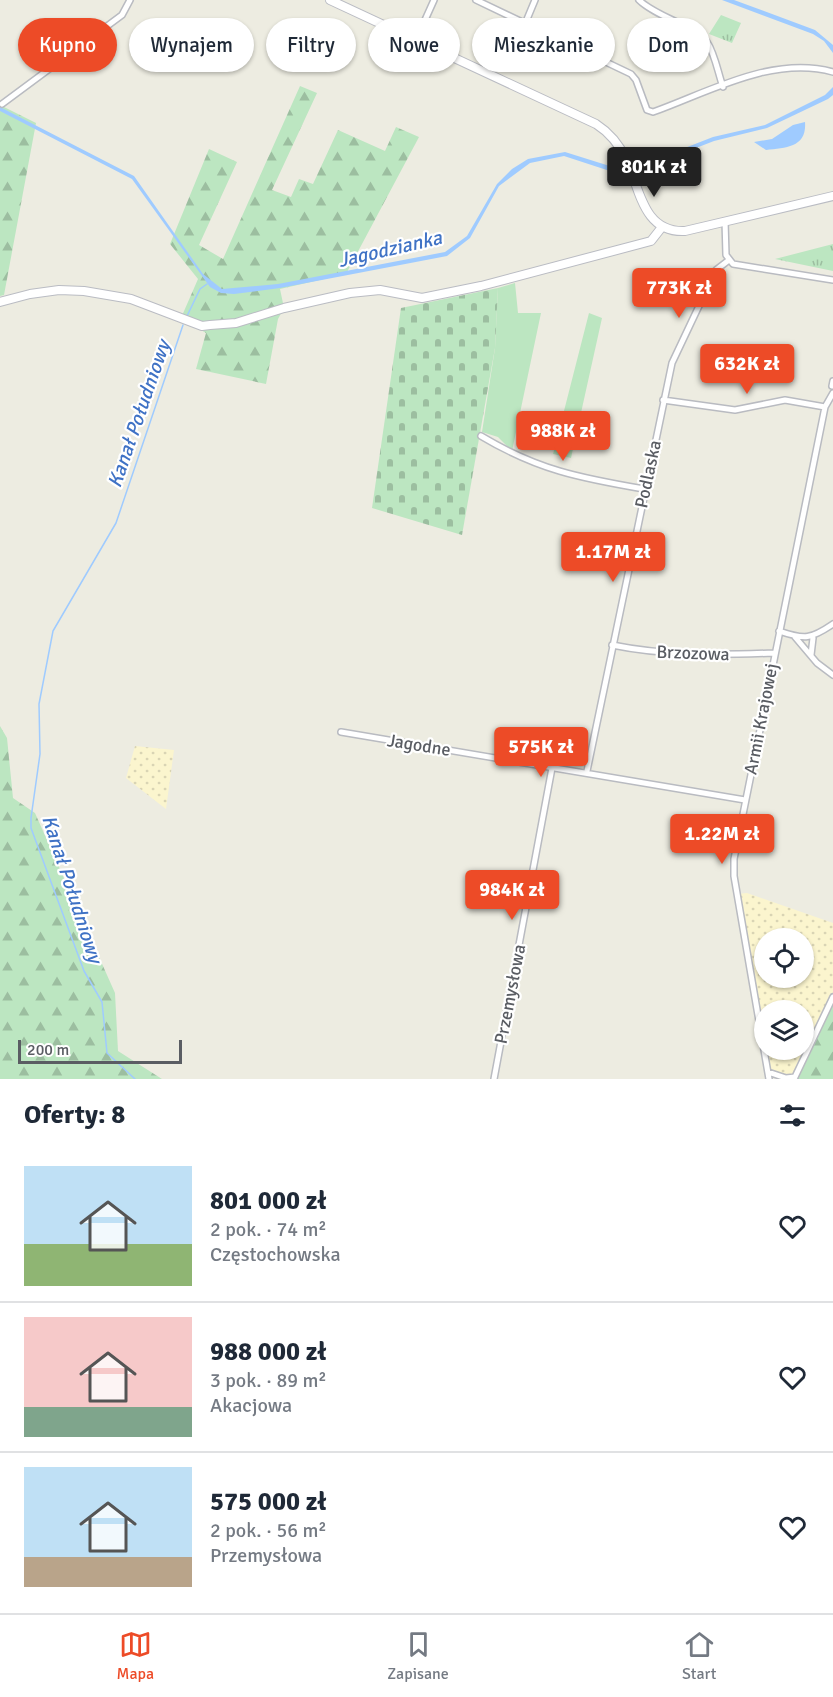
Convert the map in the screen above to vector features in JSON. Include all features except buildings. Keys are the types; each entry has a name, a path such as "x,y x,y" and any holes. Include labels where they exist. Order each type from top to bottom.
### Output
{"street":[{"path":"2,104 122,15 130,0"},
{"path":"330,0 369,18"},
{"path":"426,18 434,0"},
{"path":"476,0 513,18"},
{"path":"528,18 536,0"},
{"path":"639,0 665,18 701,36 708,44 723,87"},
{"path":"460,60 591,120 615,139 627,161 646,211 662,227 685,231 833,196"},
{"path":"615,66 631,74 636,80 647,110 653,112 764,72 806,67 833,72"},
{"path":"725,221 725,252 729,260 736,264 833,280"},
{"path":"0,303 30,294 59,290 84,291 131,299 202,326 236,323 284,308 350,293 380,290 422,298 482,286 651,241 662,227"},
{"name":"Podlaska","path":"586,771 663,399 680,343 716,270 729,260"},
{"name":"Armii Krajowej","path":"769,1079 734,876 734,858 825,407 831,395"},
{"path":"663,399 735,410 785,400 825,407"},
{"path":"481,436 511,454 565,475 644,489"},
{"path":"779,631 795,637 813,638 833,624"},
{"path":"795,637 833,675"},
{"path":"811,655 813,638"},
{"name":"Brzozowa","path":"612,645 682,655 774,653"},
{"name":"Jagodne","path":"341,732 552,768 586,771 745,800"},
{"name":"Przemysłowa","path":"494,1079 552,768"},
{"path":"768,1072 786,1078 795,1078 833,997"}],"green space":[{"path":"721,15 741,23 732,43 710,32"},
{"path":"300,86 317,93 272,190 291,197 299,179 313,184 338,130 385,151 396,127 419,137 346,274 280,289 284,308 278,319 266,384 196,369 206,333 181,318 198,279 170,244 209,149 237,162 199,245 223,259"},
{"path":"0,105 36,123 4,295 0,296"},
{"path":"833,244 833,271 775,259"},
{"path":"515,283 518,313 541,313 512,451 498,437 482,432 495,348 498,288"},
{"path":"498,288 495,348 462,535 372,508 401,308"},
{"path":"589,313 602,318 571,458 553,454"},
{"path":"0,726 7,738 13,798 35,813 115,993 118,1051 162,1079 0,1079"},
{"path":"833,997 833,1079 794,1079 803,1060 814,1060 814,1037"}],"sand":[{"path":"135,746 174,750 166,809 126,778"},
{"path":"747,893 833,923 833,997 814,1037 814,1000 755,1000 737,894"},
{"path":"766,1060 803,1060 795,1077 786,1078 768,1072"}],"water":[{"path":"722,0 734,0 815,30 833,45 833,53 824,41 813,34"},
{"path":"833,87 833,95 828,99 767,128 714,141 629,174 616,173 564,156 530,163 499,186 470,238 447,256 280,288 234,294 221,293 210,287 132,179 0,111 0,107 134,176 203,274 222,289 278,284 445,252 467,236 497,184 512,169 528,159 565,152 616,168 636,167 713,137 765,125 825,95"},
{"path":"805,122 803,137 794,145 766,150 754,142 772,139 793,125"}],"waterway":[{"name":"Kanał Południowy","path":"187,316 200,289 207,284"},
{"name":"Kanał Południowy","path":"135,1079 107,1053 102,1002 84,971 31,828 31,818 40,754 39,704 53,631 116,523 183,325"}],"water label":[{"name":"Jagodzianka","path":"390,249"}]}
